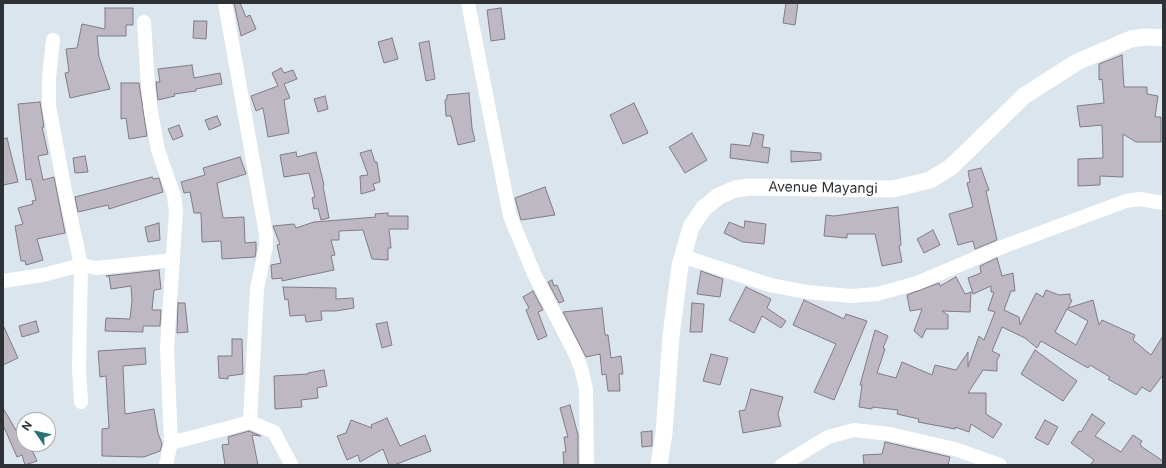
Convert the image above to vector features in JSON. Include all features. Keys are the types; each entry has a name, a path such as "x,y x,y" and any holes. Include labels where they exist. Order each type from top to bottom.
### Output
{"street":[{"path":"225,3 266,234 257,289 250,422"},
{"path":"468,3 510,216 523,251 574,351 581,368 586,389 587,465"},
{"path":"144,22 151,112 158,150 174,196 176,212 167,347 171,443 166,465"},
{"name":"Avenue Mayangi","path":"659,465 664,432 671,336 682,256 691,227 704,208 719,196 735,189 749,187 893,189 930,180 950,167 1024,96 1077,62 1131,39 1145,37 1163,38"},
{"path":"53,40 49,78 49,106 81,265 79,369 81,402"},
{"path":"682,256 770,285 807,292 851,296 877,294 916,283 1058,225 1126,201 1140,199 1163,203"},
{"path":"3,281 43,275 81,265 96,268 173,260"},
{"path":"171,443 250,422 274,432 291,464"},
{"path":"782,465 828,437 854,430 890,434 955,449 1000,465"}],"building":[{"path":"234,3 240,3 246,17 250,15 256,29 241,36"},
{"path":"786,3 798,3 795,25 783,23"},
{"path":"105,8 133,8 133,25 126,25 126,36 97,36 99,57 110,89 70,98 65,73 69,72 66,49 77,48 82,24 105,29"},
{"path":"501,8 505,39 491,41 487,10"},
{"path":"194,21 207,21 206,39 193,38"},
{"path":"392,38 398,59 384,63 378,42"},
{"path":"429,41 435,79 426,81 419,43"},
{"path":"1122,55 1124,87 1147,87 1147,94 1158,96 1155,117 1161,117 1161,142 1136,142 1123,134 1123,177 1100,176 1100,185 1078,186 1078,159 1103,158 1102,125 1080,127 1077,106 1104,103 1102,79 1099,80 1099,64"},
{"path":"192,65 194,78 220,73 222,84 196,89 196,91 174,94 175,96 158,100 156,82 160,82 158,69"},
{"path":"281,68 284,73 293,70 297,79 284,84 290,98 284,100 289,133 268,137 263,108 256,111 251,96 278,86 272,73"},
{"path":"121,83 139,83 147,136 129,139 126,118 121,119"},
{"path":"469,93 472,128 475,141 458,145 451,116 446,116 445,100 447,99 447,95"},
{"path":"325,96 328,109 318,112 314,99"},
{"path":"40,102 44,127 42,127 48,154 38,156 43,180 54,177 65,233 37,239 43,260 26,265 25,261 21,261 15,226 23,224 18,208 33,204 32,201 36,200 31,179 26,180 18,104"},
{"path":"634,103 648,133 623,144 610,115"},
{"path":"217,116 221,125 209,130 205,120"},
{"path":"179,125 183,136 173,140 168,129"},
{"path":"692,133 707,160 685,173 669,147"},
{"path":"753,133 764,135 762,147 770,148 768,163 730,158 731,144 750,146"},
{"path":"7,138 18,182 3,185 3,139"},
{"path":"371,150 375,162 377,162 380,182 373,184 375,190 361,194 360,176 368,175 360,153"},
{"path":"791,151 821,153 821,160 791,162"},
{"path":"296,152 297,157 316,152 324,185 329,218 321,220 318,208 314,209 312,198 315,197 309,173 284,177 280,155"},
{"path":"85,156 88,172 75,173 73,158"},
{"path":"240,157 246,174 217,183 223,218 244,217 245,243 256,242 255,257 222,259 221,241 202,242 201,213 194,213 190,192 184,193 181,182 205,175 203,168"},
{"path":"981,168 989,190 986,191 997,240 975,249 973,241 958,245 949,214 973,207 967,183 970,182 968,171"},
{"path":"152,177 153,179 159,178 163,192 109,209 108,205 78,212 75,197"},
{"path":"545,187 555,215 521,220 515,198"},
{"path":"898,207 901,245 899,246 902,262 882,266 875,234 847,234 847,238 824,236 826,215 834,216"},
{"path":"388,213 388,216 408,216 408,229 389,229 391,248 388,248 388,260 372,259 363,230 339,231 339,240 331,240 335,255 331,256 334,270 282,281 282,278 272,279 271,265 281,263 277,245 280,244 273,226 294,224 296,228 314,222 376,217 375,214"},
{"path":"745,221 766,224 764,244 743,242 724,233 729,222 744,228"},
{"path":"159,223 160,240 148,242 145,227"},
{"path":"933,230 940,245 924,253 917,239"},
{"path":"997,258 1002,276 1013,273 1015,291 1011,291 1004,310 1019,317 1020,325 1036,293 1043,297 1046,290 1059,295 1070,294 1070,299 1072,300 1068,308 1093,300 1099,325 1102,320 1135,335 1133,340 1151,355 1163,336 1163,375 1150,392 1142,387 1136,395 1108,379 1110,377 1090,365 1088,368 1041,341 1037,348 1025,338 1002,327 992,351 1000,355 997,360 997,371 983,370 968,393 986,393 986,414 1002,424 993,438 971,424 969,432 955,427 955,429 918,422 919,419 897,414 898,410 859,407 862,385 860,385 875,330 888,336 883,348 885,349 877,373 896,378 902,362 932,375 935,365 956,370 968,352 968,367 979,336 984,340 995,312 988,310 994,292 991,292 991,286 973,294 968,278 981,273 980,266","holes":["1067,309 1088,321 1076,345 1055,332"]},
{"path":"159,270 161,289 154,290 152,310 161,310 160,326 143,326 143,332 105,331 106,318 130,319 132,301 131,286 111,289 109,276 106,276"},
{"path":"701,271 723,279 720,297 697,294"},
{"path":"956,277 965,294 971,292 970,312 942,311 948,315 948,329 926,329 922,338 914,331 922,309 910,311 907,295 939,283 940,286"},
{"path":"552,280 554,286 557,285 564,301 559,303 548,282"},
{"path":"283,287 336,288 336,299 353,298 354,308 336,311 321,311 322,320 306,322 305,315 290,316 288,299 285,300"},
{"path":"746,287 771,299 767,308 786,321 781,328 762,316 754,333 729,320"},
{"path":"533,291 543,310 538,312 547,336 538,340 526,310 529,308 523,297"},
{"path":"804,300 844,319 846,314 867,321 834,400 814,392 836,344 793,325"},
{"path":"178,303 185,303 188,332 177,333"},
{"path":"692,303 704,304 702,332 690,332"},
{"path":"602,308 605,335 608,335 611,358 621,356 623,374 619,374 620,391 608,391 606,374 602,375 600,354 586,357 563,312"},
{"path":"36,321 39,332 22,337 19,326"},
{"path":"387,322 392,345 382,348 376,324"},
{"path":"3,325 18,358 3,365"},
{"path":"232,339 242,339 243,374 228,376 228,379 219,378 218,356 232,356"},
{"path":"145,348 146,364 123,366 125,414 154,409 158,433 162,444 160,451 144,457 102,456 102,429 109,428 106,376 100,377 98,351"},
{"path":"1035,350 1077,381 1063,401 1021,374"},
{"path":"711,354 728,358 720,385 703,381"},
{"path":"324,370 327,386 317,388 318,398 301,400 302,407 275,409 274,376 308,374"},
{"path":"751,389 783,397 778,414 781,426 743,433 739,411 745,410"},
{"path":"570,405 578,435 578,465 564,465 563,452 566,452 564,437 568,437 560,408"},
{"path":"3,408 16,430 16,452 33,452 37,461 25,465 22,455 17,457 3,425"},
{"path":"1092,414 1105,423 1095,436 1121,452 1133,435 1142,441 1140,444 1142,447 1163,461 1163,465 1090,465 1094,460 1071,443 1079,431 1081,432"},
{"path":"387,418 400,446 425,435 431,451 394,465 389,465 383,449 360,462 358,455 347,460 337,436 346,433 351,420 372,428 371,425"},
{"path":"1045,420 1058,427 1048,445 1035,438"},
{"path":"249,431 261,436 252,435 258,465 225,465 222,445 229,444 228,437"},
{"path":"652,431 652,446 642,447 641,432"},
{"path":"885,442 950,457 948,465 864,465 863,455 882,454"}]}
